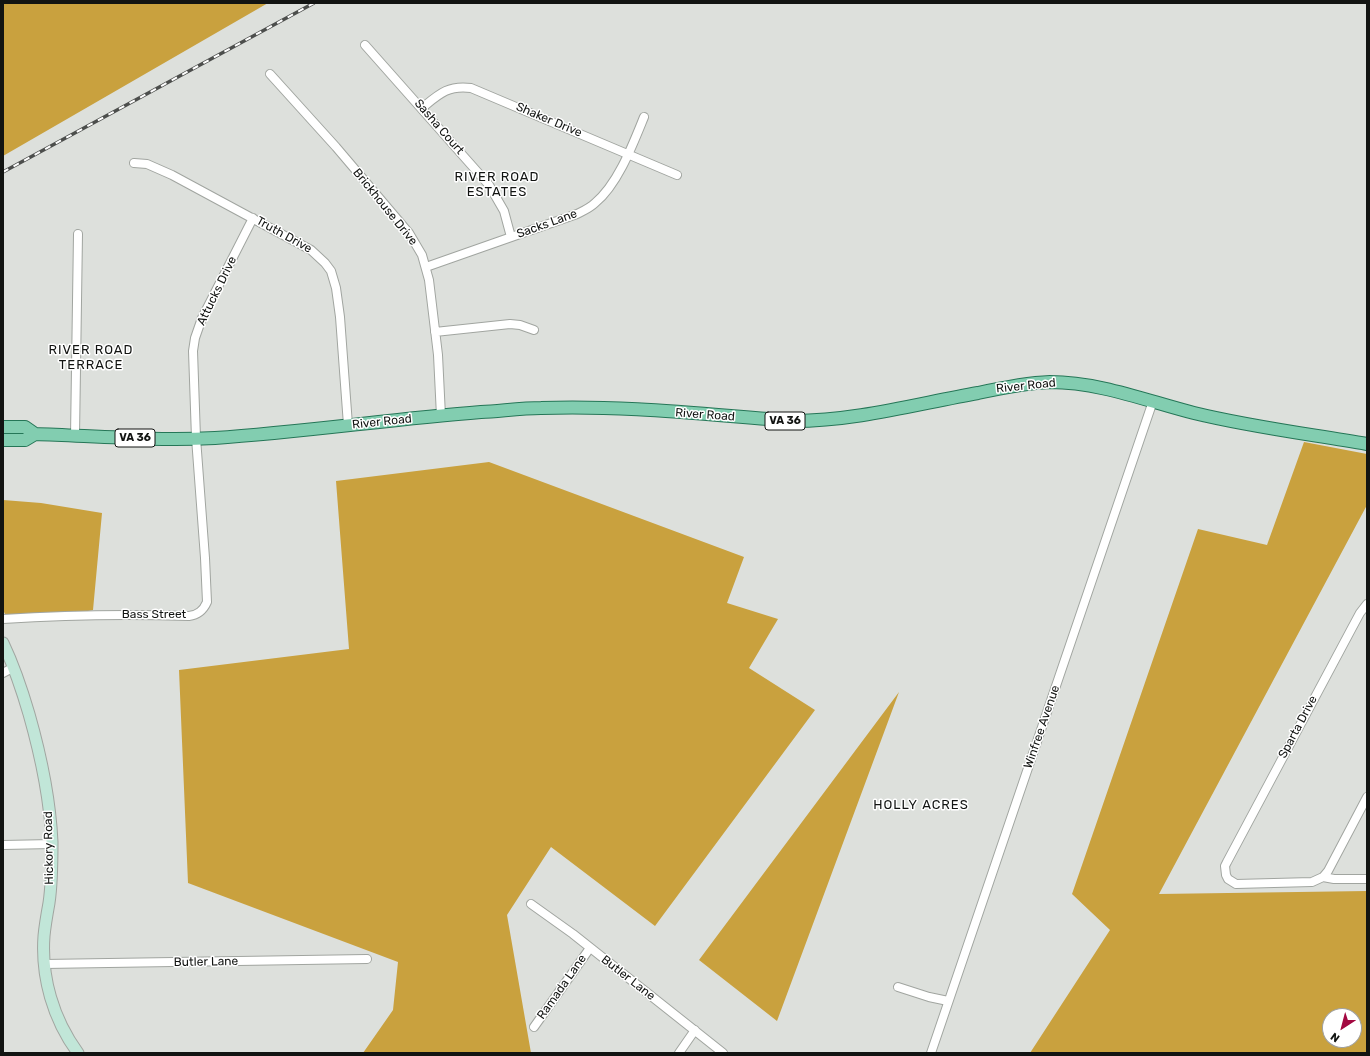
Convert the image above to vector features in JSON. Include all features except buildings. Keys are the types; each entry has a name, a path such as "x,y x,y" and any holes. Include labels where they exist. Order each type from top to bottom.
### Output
{"main road":[{"name":"River Road","path":"3,427 25,427 35,434 196,438 257,435 441,416 538,408 603,407 786,421 816,421 858,417 994,389 1049,382 1099,387 1227,420 1367,444"},
{"name":"River Road","path":"3,440 25,440 35,434"},
{"name":"Hickory Road","path":"3,643 14,667 32,727 41,761 49,806 52,844 49,902 44,936 44,964 48,985 57,1016 68,1040 78,1053"}],"street":[{"name":"Sasha Court","path":"365,45 489,185 504,211 511,237"},
{"name":"Brickhouse Drive","path":"270,74 336,147 409,233 422,255 429,280 435,332 441,416"},
{"name":"Shaker Drive","path":"422,108 440,93 448,89 456,87 471,88 678,175"},
{"name":"Sacks Lane","path":"426,267 586,210 608,189 628,154 644,117"},
{"name":"Truth Drive","path":"134,163 147,164 172,175 254,218 311,250 322,259 330,271 336,288 340,317 348,425"},
{"name":"Attucks Drive","path":"196,438 192,362 195,338 202,318 254,218"},
{"path":"75,436 78,234"},
{"path":"435,332 510,324 520,325 534,330"},
{"name":"Winfree Avenue","path":"931,1053 1153,401"},
{"name":"Bass Street","path":"3,619 42,616 189,616 196,615 201,612 207,602 196,438"},
{"name":"Sparta Drive","path":"1323,877 1312,882 1236,884 1228,879 1225,866 1352,626 1367,604"},
{"path":"3,673 14,667"},
{"path":"1323,877 1328,871 1367,797"},
{"path":"3,845 52,844"},
{"path":"1323,877 1367,879"},
{"name":"Butler Lane","path":"531,904 573,934 724,1053"},
{"name":"Ramada Lane","path":"534,1027 590,948"},
{"name":"Butler Lane","path":"44,964 367,959"},
{"path":"898,987 929,997 948,1001"},
{"path":"679,1053 695,1030"}],"shaded area":[{"path":"3,3 268,3 3,156"},
{"path":"1304,442 1367,454 1367,505 1159,894 1367,891 1367,1053 1030,1053 1110,930 1072,894 1198,529 1267,545"},
{"path":"489,462 744,557 727,603 778,619 749,668 815,710 655,926 551,847 507,915 531,1053 363,1053 393,1010 398,962 188,883 179,670 349,649 336,481"},
{"path":"3,500 41,503 102,513 93,610 44,620 5,614 3,610"},
{"path":"899,692 777,1021 699,960"}],"railway":[{"path":"3,172 314,3"}],"district":[{"name":"RIVER ROAD ESTATES","path":"497,184"},
{"name":"RIVER ROAD TERRACE","path":"91,358"},
{"name":"HOLLY ACRES","path":"921,805"}]}
